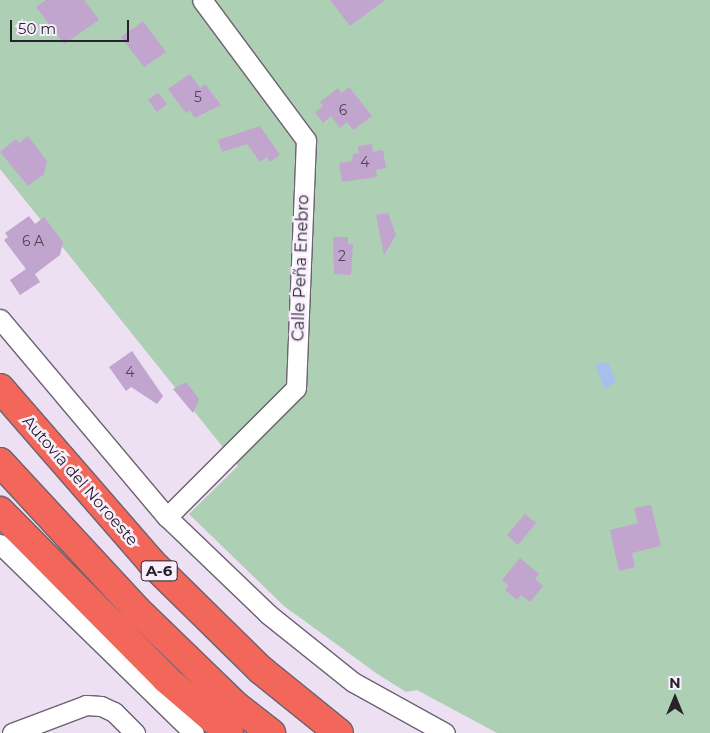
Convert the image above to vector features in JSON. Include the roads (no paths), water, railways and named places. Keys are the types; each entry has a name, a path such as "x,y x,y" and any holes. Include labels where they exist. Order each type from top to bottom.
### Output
{"highway":[{"name":"Autovía del Noroeste","path":"0,388 151,562 261,670 339,733"},
{"name":"A-6","path":"0,462 137,610 235,705 271,733"},
{"path":"0,511 166,678 229,733"}],"street":[{"name":"Calle Peña Enebro","path":"167,518 296,388 306,140 202,0"},
{"path":"0,319 167,518 268,614 353,682 444,733"},
{"path":"0,544 71,617 194,733"},
{"path":"71,617 121,679 178,733"},
{"path":"12,733 86,705 101,706 114,712 135,733"}],"water":[{"path":"608,362 616,381 605,390 595,365"}]}
